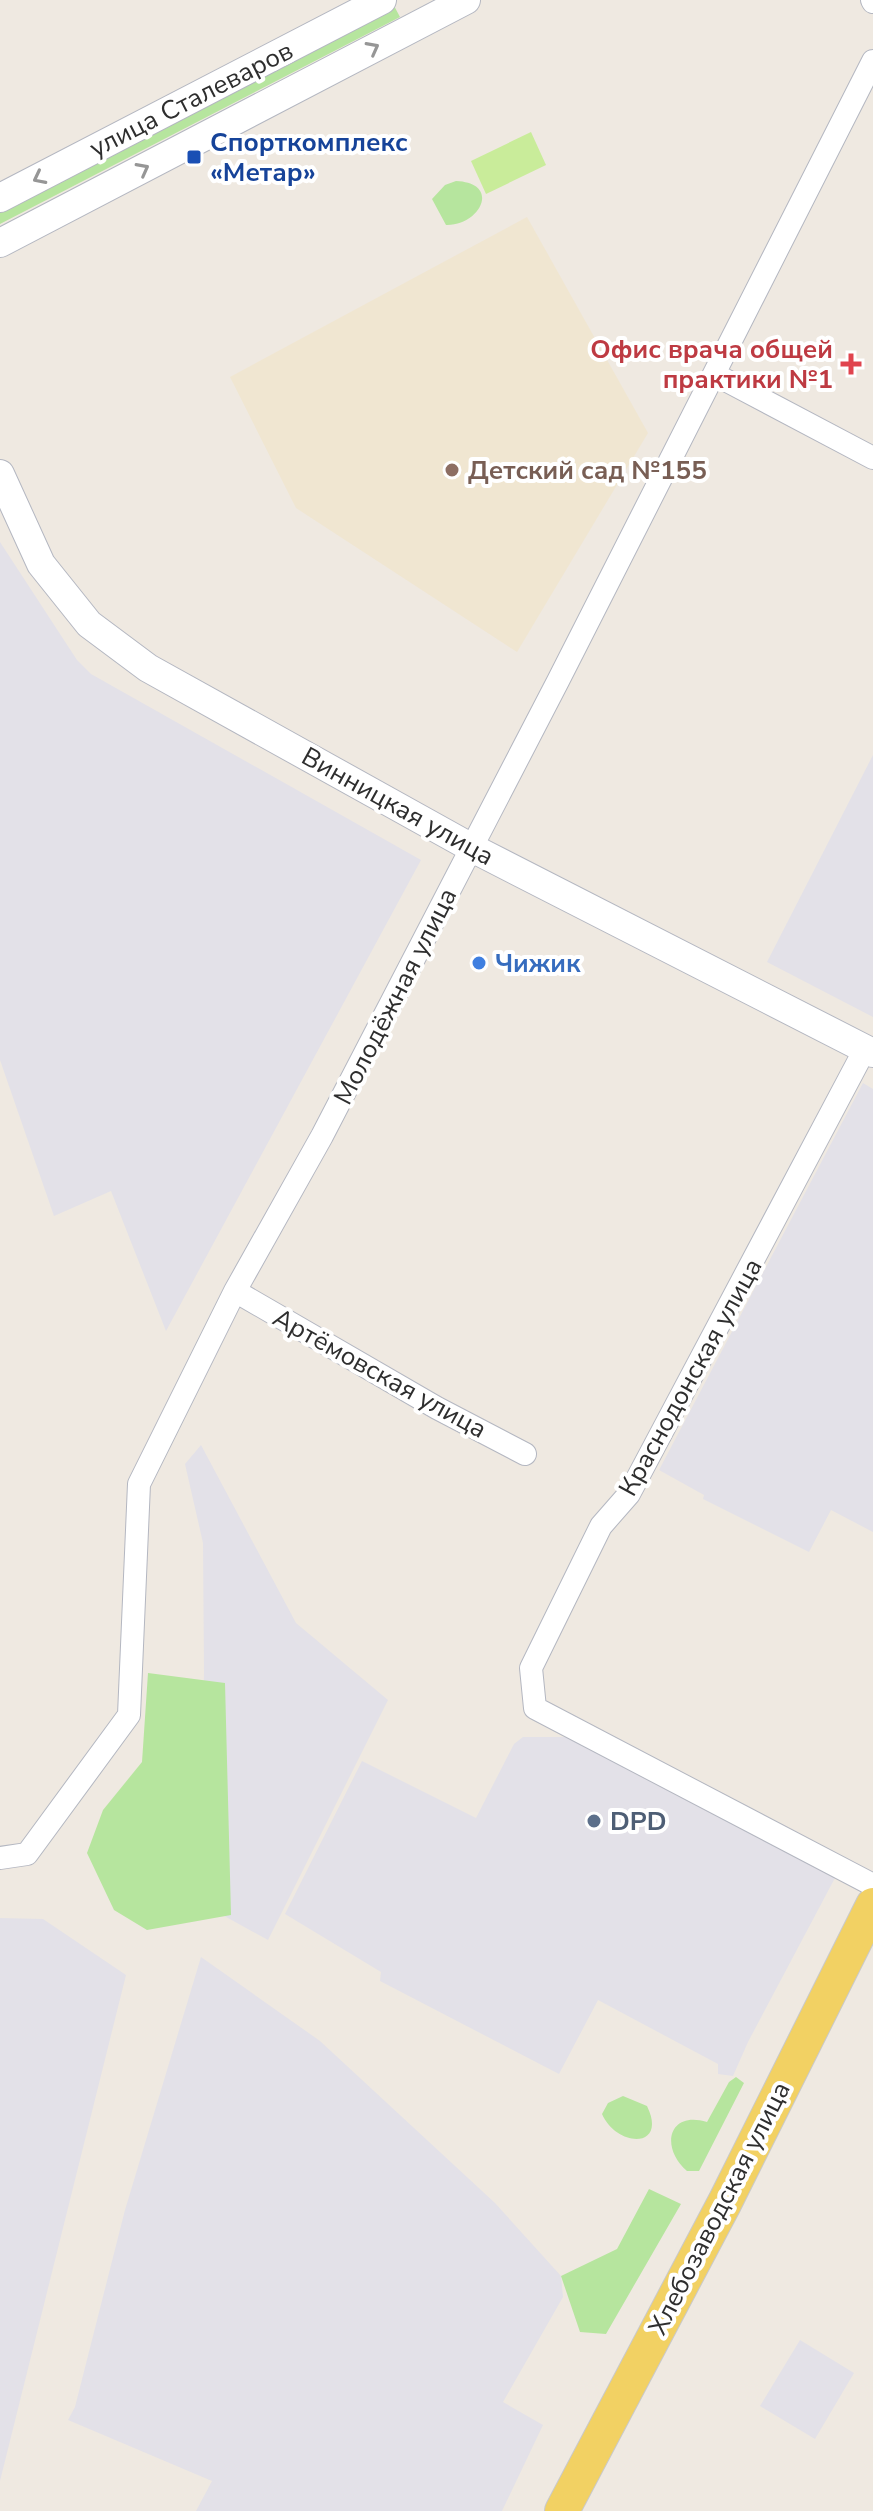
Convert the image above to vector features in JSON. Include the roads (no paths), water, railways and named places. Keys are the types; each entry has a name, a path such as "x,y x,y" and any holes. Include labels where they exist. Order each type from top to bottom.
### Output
{"main road":[{"name":"Хлебозаводская улица","path":"562,2511 725,2202 873,1905"}],"street":[{"name":"улица Сталеваров","path":"0,198 382,0"},
{"name":"улица Сталеваров","path":"0,243 430,8 466,0"},
{"name":"Молодёжная улица","path":"0,1858 27,1854 129,1715 139,1484 235,1291 322,1136 472,848 873,61"},
{"path":"714,374 873,458"},
{"name":"Винницкая улица","path":"0,474 41,564 89,624 148,668 472,848 869,1051"},
{"name":"Краснодонская улица","path":"869,1051 629,1494 601,1526 531,1668 535,1708 873,1885"},
{"name":"Артёмовская улица","path":"235,1291 437,1408 525,1454"}],"place":[{"name":"Спорткомплекс «Метар»","path":"194,157"},
{"name":"Офис врача общей практики №1","path":"851,364"},
{"name":"Детский сад №155","path":"452,470"},
{"name":"Чижик","path":"479,963"},
{"name":"DPD","path":"594,1821"}]}
